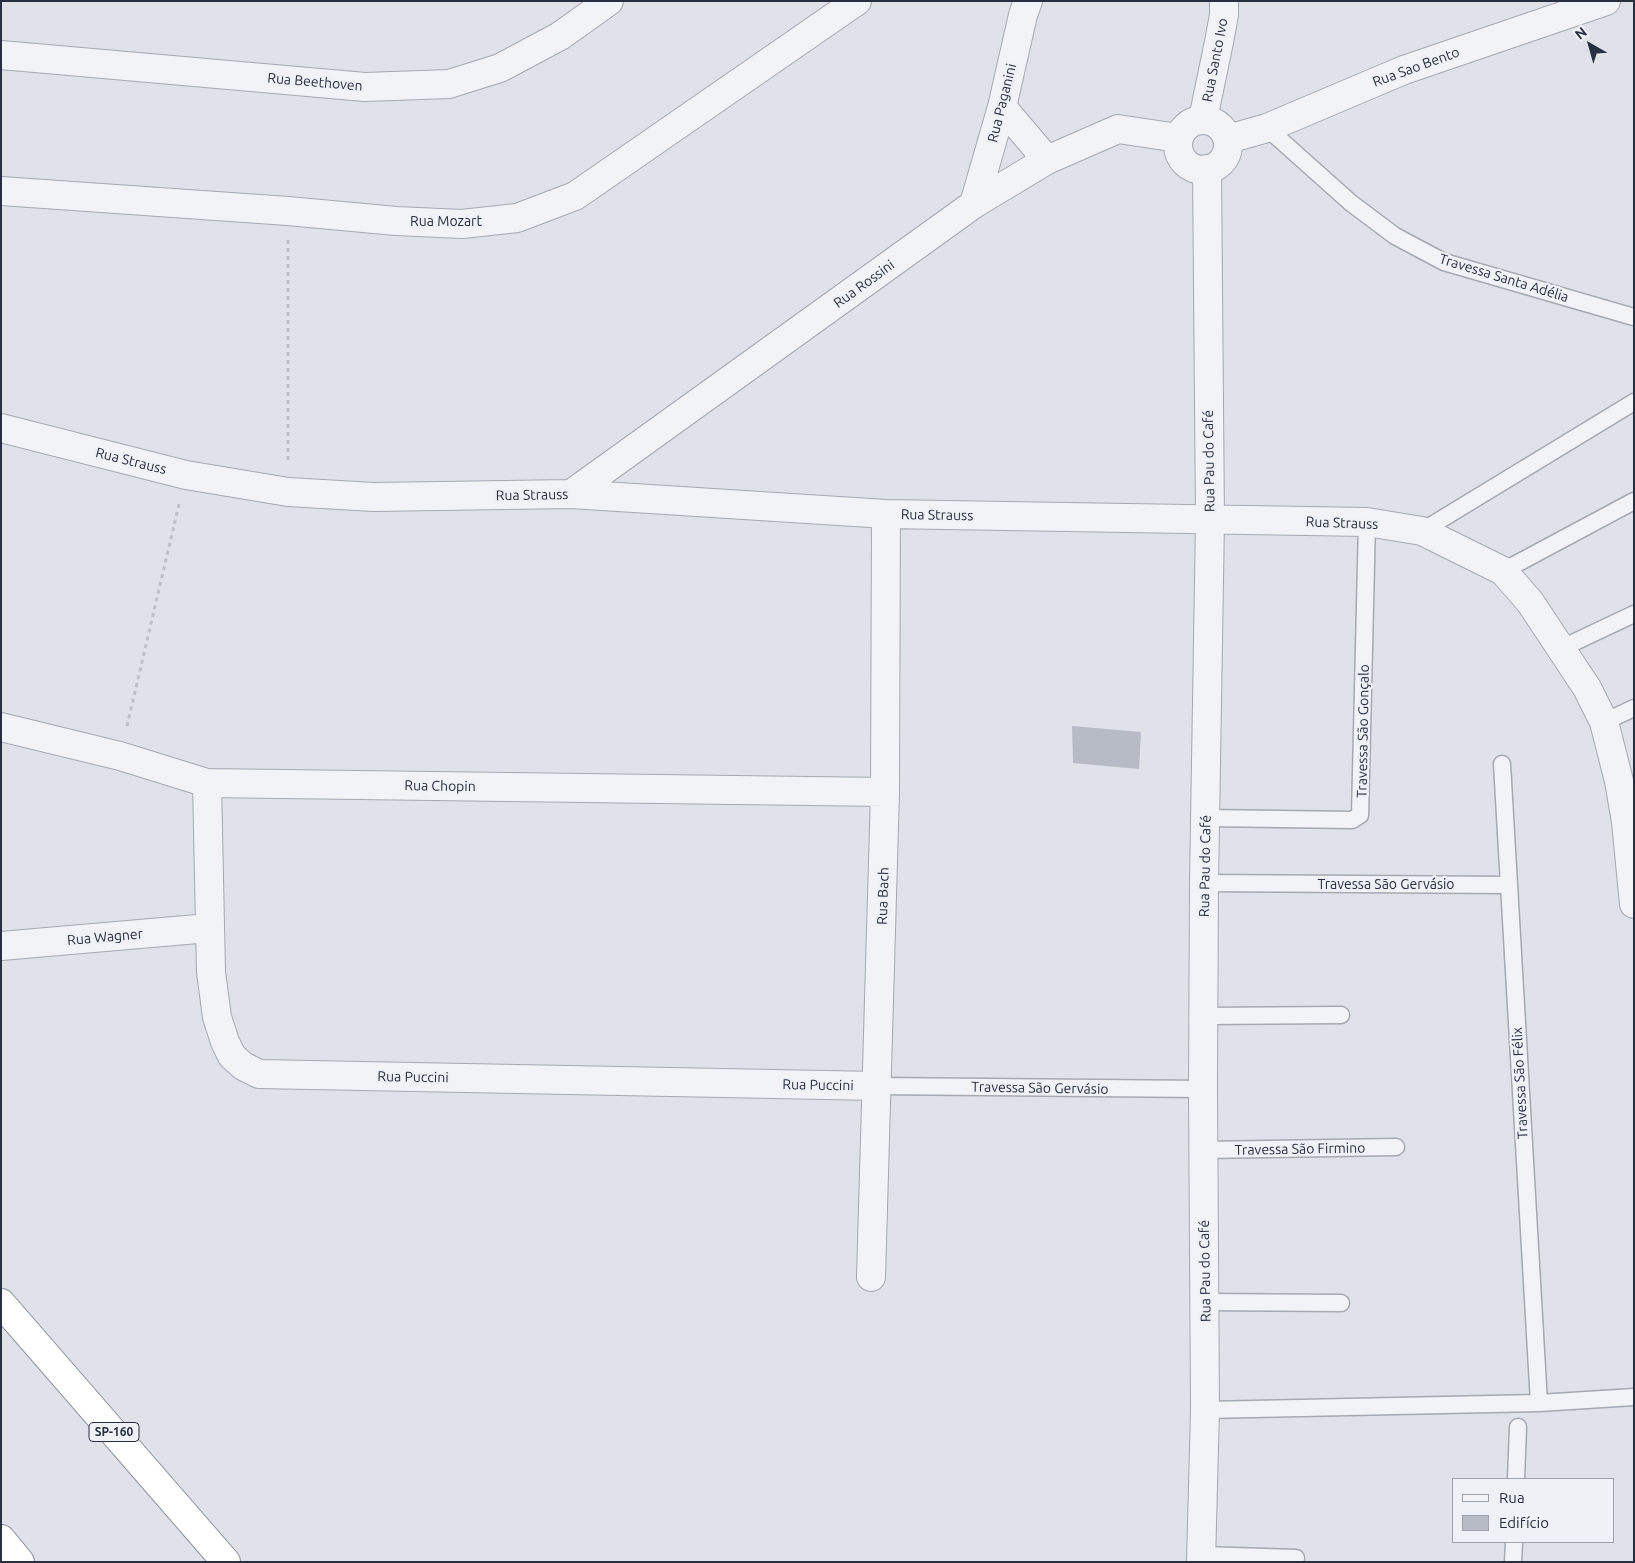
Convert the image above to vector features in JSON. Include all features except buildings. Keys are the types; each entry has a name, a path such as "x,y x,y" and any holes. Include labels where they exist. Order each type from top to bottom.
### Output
{"highway":[{"name":"SP-160","path":"1,1303 226,1562"},
{"path":"1,1539 20,1562"}],"street":[{"name":"Rua Beethoven","path":"1,56 365,87 448,84 500,68 560,36 609,1"},
{"name":"Rua Mozart","path":"1,191 288,211 396,221 462,224 517,218 575,196 857,1"},
{"name":"Rua Paganini","path":"974,204 1002,107 1023,15 1028,1"},
{"name":"Rua Santo Ivo","path":"1203,119 1220,42 1224,1"},
{"name":"Rua Sao Bento","path":"1228,139 1267,128 1404,70 1606,1"},
{"path":"1002,107 1047,160"},
{"path":"1203,119 1219,125 1228,139 1228,147 1221,162 1207,170 1198,170 1184,162 1178,146 1178,138 1188,124 1195,120 1203,119"},
{"name":"Rua Rossini","path":"571,494 974,204 1047,160 1118,128 1178,138"},
{"name":"Rua Pau do Café","path":"1202,1558 1205,1410 1203,1150 1204,883 1210,520 1207,170"},
{"name":"Rua Strauss","path":"1,428 186,475 288,492 374,497 571,494 886,514 1367,522 1422,531 1503,571 1530,602 1587,688 1604,722 1630,821 1634,904"},
{"name":"Rua Bach","path":"871,1277 885,792 886,514"},
{"name":"Rua Chopin","path":"1,727 120,756 207,782 885,792"},
{"name":"Rua Puccini","path":"207,782 209,928 211,972 217,1017 225,1042 232,1056 242,1066 259,1074 877,1086"},
{"name":"Rua Wagner","path":"1,946 209,928"}],"lane":[{"name":"Travessa Santa Adélia","path":"1267,128 1351,203 1395,236 1444,262 1634,317"},
{"path":"1422,531 1634,402"},
{"path":"1503,571 1634,500"},
{"name":"Travessa São Gonçalo","path":"1206,818 1352,820 1360,815 1367,522"},
{"path":"1562,648 1634,614"},
{"path":"1604,722 1634,708"},
{"name":"Travessa São Félix","path":"1502,764 1539,1403"},
{"name":"Travessa São Gervásio","path":"1204,883 1509,885"},
{"path":"1203,1016 1341,1015"},
{"name":"Travessa São Gervásio","path":"877,1086 1203,1090"},
{"name":"Travessa São Firmino","path":"1203,1150 1396,1147"},
{"path":"1205,1302 1341,1303"},
{"path":"1205,1410 1539,1403 1634,1397"},
{"path":"1516,1478 1518,1427"},
{"path":"1513,1562 1514,1543"},
{"path":"1202,1558 1296,1558 1296,1562"}],"path":[{"path":"288,211 288,492"},
{"path":"120,756 186,475"}]}
